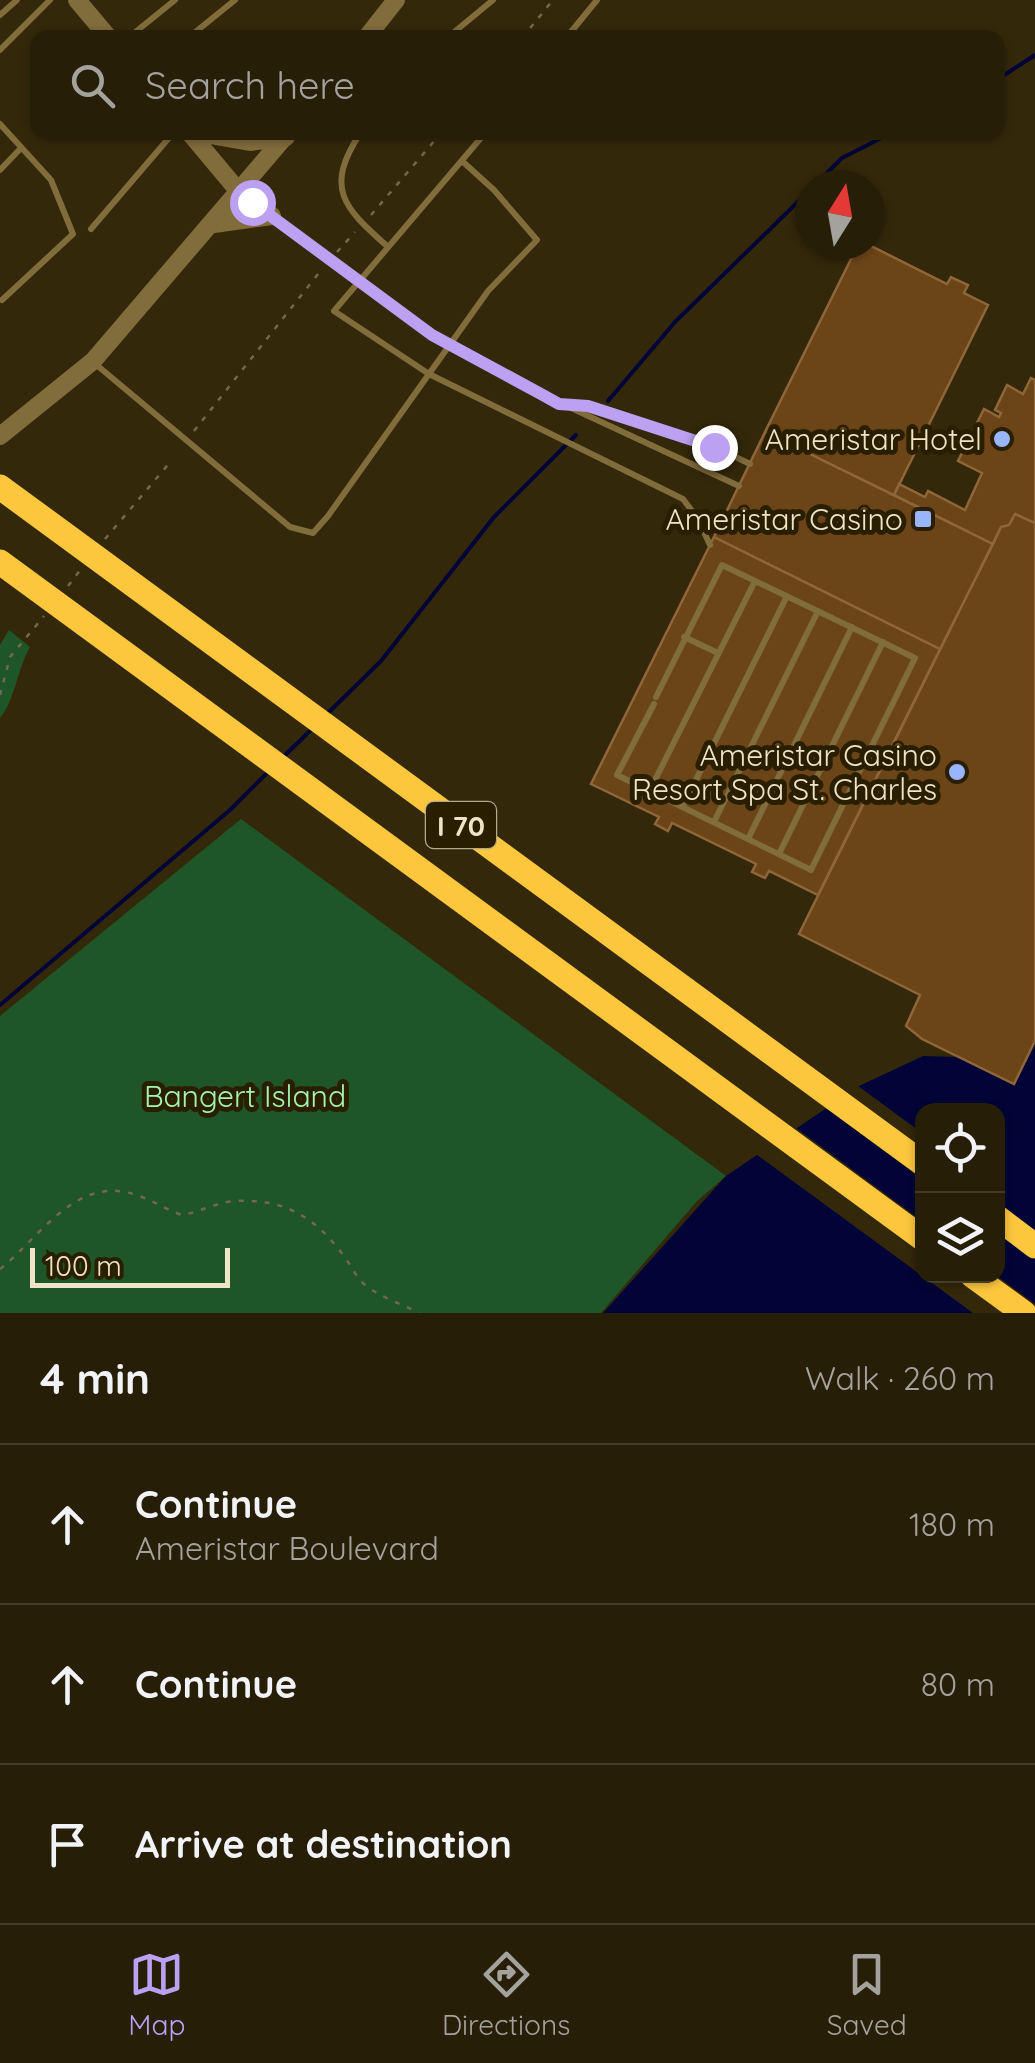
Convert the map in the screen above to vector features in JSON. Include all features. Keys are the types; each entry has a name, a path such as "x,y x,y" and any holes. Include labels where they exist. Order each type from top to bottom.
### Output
{"highway":[{"name":"I 70","path":"0,486 915,1158"},
{"name":"I 70","path":"0,562 915,1233"},
{"path":"1005,1223 1035,1246"},
{"path":"983,1283 1024,1313"}],"street":[{"path":"77,0 102,30"},
{"path":"372,30 396,0"},
{"path":"197,140 240,193"},
{"path":"0,436 92,361 283,140"},
{"path":"214,224 274,218"}],"lane":[{"path":"0,15 18,0"},
{"path":"0,50 50,0"},
{"path":"138,30 175,0"},
{"path":"198,30 234,0"},
{"path":"457,30 493,0"},
{"path":"572,30 596,0"},
{"path":"0,124 51,180 73,234 2,300"},
{"path":"0,140 8,133"},
{"path":"91,229 167,140"},
{"path":"356,140 340,173 348,212 387,246"},
{"path":"479,140 334,311 428,374 684,500 710,545"},
{"path":"0,170 21,148"},
{"path":"92,361 290,527 313,532 488,291 537,240 462,160"},
{"path":"240,193 432,335 559,404 740,486"},
{"path":"559,404 588,406 714,447 750,464"},
{"path":"722,565 787,596 915,658 810,870 617,775 722,565"},
{"path":"650,790 755,580"},
{"path":"683,806 787,596"},
{"path":"714,822 818,610"},
{"path":"748,839 852,627"},
{"path":"684,637 718,653"},
{"path":"779,854 883,642"}],"path":[{"path":"529,30 554,0"},
{"path":"194,431 329,260 435,140"},
{"path":"95,552 172,460"},
{"path":"59,597 83,567"},
{"path":"0,695 10,657 46,612"},
{"path":"0,1269 78,1199 109,1191 137,1195 182,1215 230,1201 268,1202 296,1210 320,1229 361,1282 391,1302 419,1313"}],"green space":[{"path":"9,630 30,647 0,718 0,645"},
{"name":"Bangert Island","path":"241,819 726,1176 697,1201 601,1313 0,1313 0,1016"}],"shaded area":[{"path":"1035,1041 1035,1313 603,1313 726,1176 859,1086 923,1056 959,1057 1014,1084"}],"pier":[{"path":"854,1083 915,1128 915,1174 822,1105"},
{"path":"792,1125 915,1216 915,1271 753,1152"},
{"path":"1005,1282 1035,1304 1035,1313 973,1313 932,1283"}],"building":[{"path":"885,253 947,284 951,277 968,285 964,293 988,305 894,495 765,432 851,260 885,260"},
{"name":"Ameristar Hotel","path":"1031,378 1035,380 1035,523 1015,514 1009,525 1001,527 993,544 894,495 899,484 925,497 928,491 965,510 982,473 958,461 984,409 999,417 1001,413 995,410 1007,385 1023,394"},
{"path":"765,432 993,544 940,649 714,537"},
{"name":"Ameristar Casino Resort Spa St. Charles","path":"1015,514 1035,523 1035,1041 1014,1084 922,1039 906,1026 920,995 799,934 1001,527 1009,525"},
{"path":"714,537 940,649 818,895 769,871 765,878 752,872 756,864 672,823 668,831 655,824 659,817 591,784"}],"waterway":[{"path":"1005,74 1035,55"},
{"path":"830,170 842,158 877,140"},
{"path":"608,401 675,322 795,205"},
{"path":"328,713 381,661 494,517 576,435"},
{"path":"282,758 311,730"},
{"path":"0,1005 230,810 268,772"}],"place":[{"name":"Ameristar Hotel","path":"1002,439"},
{"name":"Ameristar Casino","path":"923,519"},
{"name":"Ameristar Casino Resort Spa St. Charles","path":"957,772"}],"route":[{"path":"252,202 432,335 559,404 588,406 714,447"}]}
